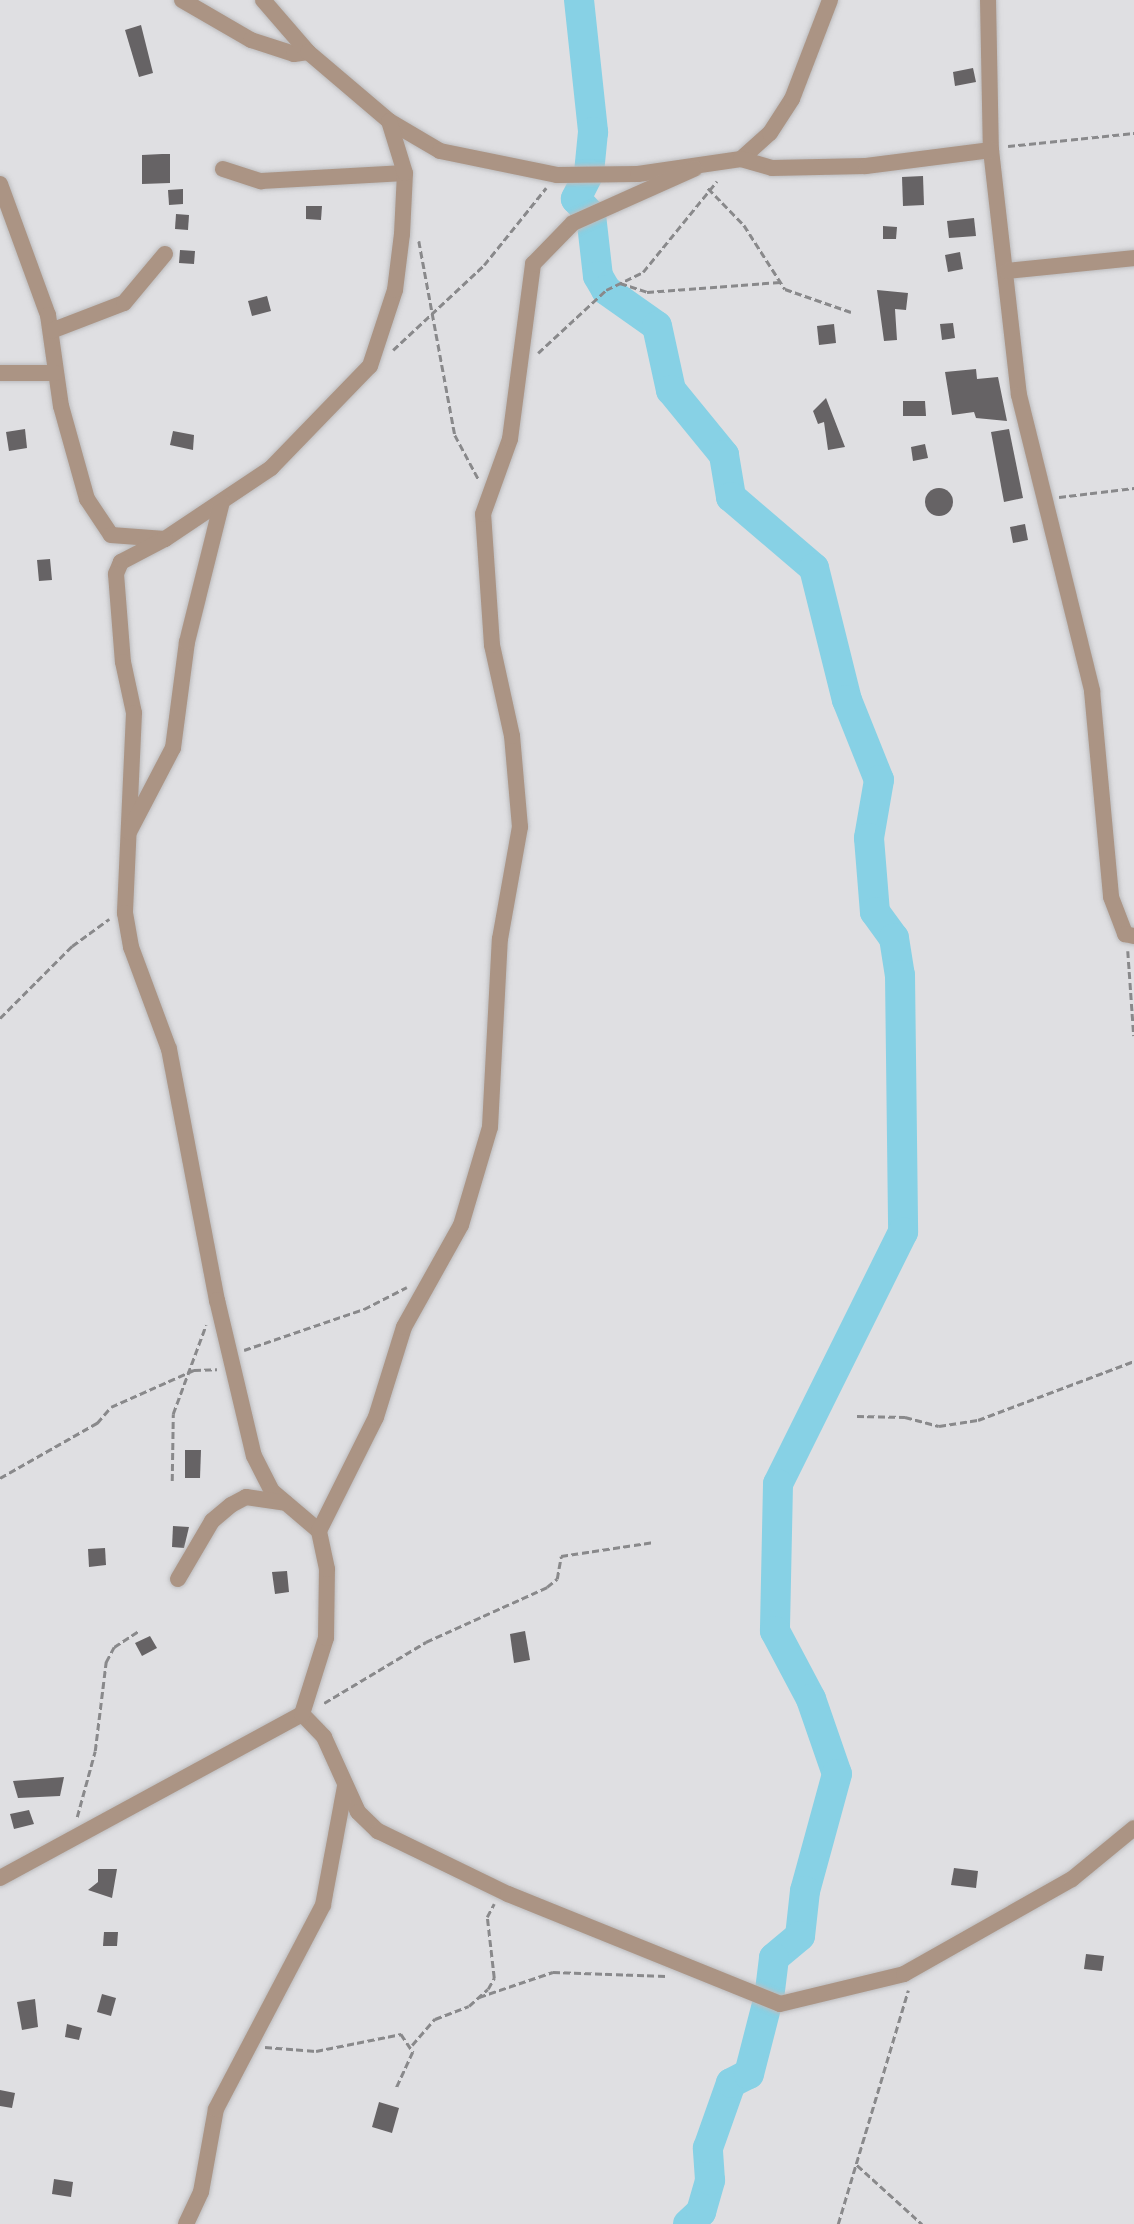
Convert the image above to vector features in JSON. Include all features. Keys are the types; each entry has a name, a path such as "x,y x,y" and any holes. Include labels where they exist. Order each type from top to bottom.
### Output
{"street":[{"path":"183,0 251,40 294,54 308,52"},
{"path":"263,0 308,52 389,121 440,151 557,175 694,169 741,159 772,168 866,166 991,150"},
{"path":"741,159 770,133 792,99 830,0"},
{"path":"988,0 991,150 1007,271 1019,395 1042,500 1092,691 1105,858 1129,935"},
{"path":"0,1878 302,1714 326,1638 327,1569 319,1531 292,1504 267,1485 254,1456 216,1300 169,1049 131,947 125,913 134,713 123,662 116,573 121,562 222,502 304,438 370,366 395,290 405,173 389,121"},
{"path":"223,169 261,181 405,173"},
{"path":"319,1531 376,1417 404,1327 461,1225 491,1127 500,939 520,827 512,736 492,645 483,514 510,439 533,264 548,242 573,223 694,169"},
{"path":"0,184 51,331 55,373 87,499 111,535 165,538"},
{"path":"51,331 124,303 165,254"},
{"path":"1007,271 1134,258"},
{"path":"0,373 55,373"},
{"path":"129,832 173,748 187,642 222,502"},
{"path":"178,1579 212,1521 231,1505 246,1497 292,1504"},
{"path":"302,1714 324,1737 345,1786 378,1831 508,1894 780,2004 904,1974 1072,1879 1134,1828"},
{"path":"186,2224 201,2192 216,2109 323,1905 345,1786"}],"path":[{"path":"991,150 1134,133"},
{"path":"519,369 620,283 655,260 708,188 741,159"},
{"path":"370,366 429,319 484,265 557,175"},
{"path":"708,188 744,225 781,282 803,298 851,312"},
{"path":"418,237 429,319 455,435 488,495"},
{"path":"620,283 647,292 781,282"},
{"path":"1042,500 1134,488"},
{"path":"0,1018 97,924 125,913"},
{"path":"1129,935 1134,1036"},
{"path":"172,1481 173,1414 216,1300"},
{"path":"857,1416 905,1417 939,1426 978,1419 1134,1361"},
{"path":"302,1714 344,1696 405,1652 547,1587 557,1579 561,1556 654,1542"},
{"path":"74,1838 95,1751 106,1662 114,1647 141,1630"},
{"path":"479,1997 494,1978 487,1917 508,1894"},
{"path":"396,2089 412,2045 435,2020 479,1997 553,1972 662,1978 684,1967"},
{"path":"838,2224 857,2165 885,2056 906,2007 904,1974"},
{"path":"248,2046 316,2051 401,2034 412,2045"},
{"path":"857,2165 922,2224"}],"building":[{"path":"141,25 153,73 139,77 125,30"},
{"path":"973,68 976,82 955,86 953,72"},
{"path":"170,154 170,183 142,184 142,155"},
{"path":"923,176 924,205 903,206 902,177"},
{"path":"183,189 183,204 169,205 168,190"},
{"path":"306,206 322,206 321,220 306,219"},
{"path":"176,214 189,215 188,230 175,229"},
{"path":"974,218 976,236 949,238 947,221"},
{"path":"883,226 897,227 896,239 883,239"},
{"path":"180,250 195,251 194,264 179,263"},
{"path":"960,252 963,269 948,272 945,255"},
{"path":"877,290 908,293 906,310 895,309 897,340 884,341"},
{"path":"267,296 271,311 252,316 248,301"},
{"path":"953,323 955,338 942,340 940,324"},
{"path":"834,324 836,343 819,345 817,326"},
{"path":"976,369 977,379 998,377 1007,421 976,418 974,412 952,415 945,372"},
{"path":"826,398 845,447 828,450 824,422 818,424 813,411"},
{"path":"903,401 925,401 926,416 903,416"},
{"path":"25,429 27,448 9,451 6,432"},
{"path":"1009,429 1023,498 1004,502 991,432"},
{"path":"173,431 194,435 193,450 170,445"},
{"path":"925,444 928,458 913,461 911,447"},
{"path":"939,488 949,492 953,502 949,512 939,516 929,512 925,502 929,492"},
{"path":"1025,524 1028,540 1013,543 1010,527"},
{"path":"50,559 52,580 39,581 37,560"},
{"path":"185,1450 201,1450 200,1478 185,1478"},
{"path":"173,1526 189,1527 184,1548 172,1547"},
{"path":"105,1548 106,1565 89,1567 88,1549"},
{"path":"287,1571 289,1592 275,1594 272,1572"},
{"path":"525,1631 530,1660 514,1663 510,1634"},
{"path":"150,1636 157,1648 142,1656 135,1643"},
{"path":"64,1777 60,1796 18,1798 13,1781"},
{"path":"29,1810 34,1824 14,1829 10,1814"},
{"path":"954,1868 978,1871 976,1888 951,1885"},
{"path":"98,1869 117,1869 112,1898 88,1890 98,1882"},
{"path":"104,1932 118,1932 117,1946 103,1946"},
{"path":"1086,1954 1104,1956 1102,1971 1084,1969"},
{"path":"102,1994 116,1998 111,2016 97,2012"},
{"path":"35,1999 38,2027 22,2030 17,2002"},
{"path":"67,2024 82,2028 79,2040 65,2037"},
{"path":"0,2090 15,2093 12,2108 0,2106"},
{"path":"379,2102 399,2108 392,2133 372,2127"},
{"path":"54,2179 73,2182 71,2197 52,2194"}],"waterway":[{"path":"579,0 593,132 589,173 576,199 591,215 598,276 606,290 657,326 671,390 724,455 731,497 814,568 847,700 879,780 869,838 875,912 894,938 900,975 903,1232 778,1484 775,1631 811,1699 837,1774 805,1891 800,1936 774,1958 769,1997"},
{"path":"688,2224 701,2212 710,2180 708,2148 731,2083 749,2074 766,2008"}]}
